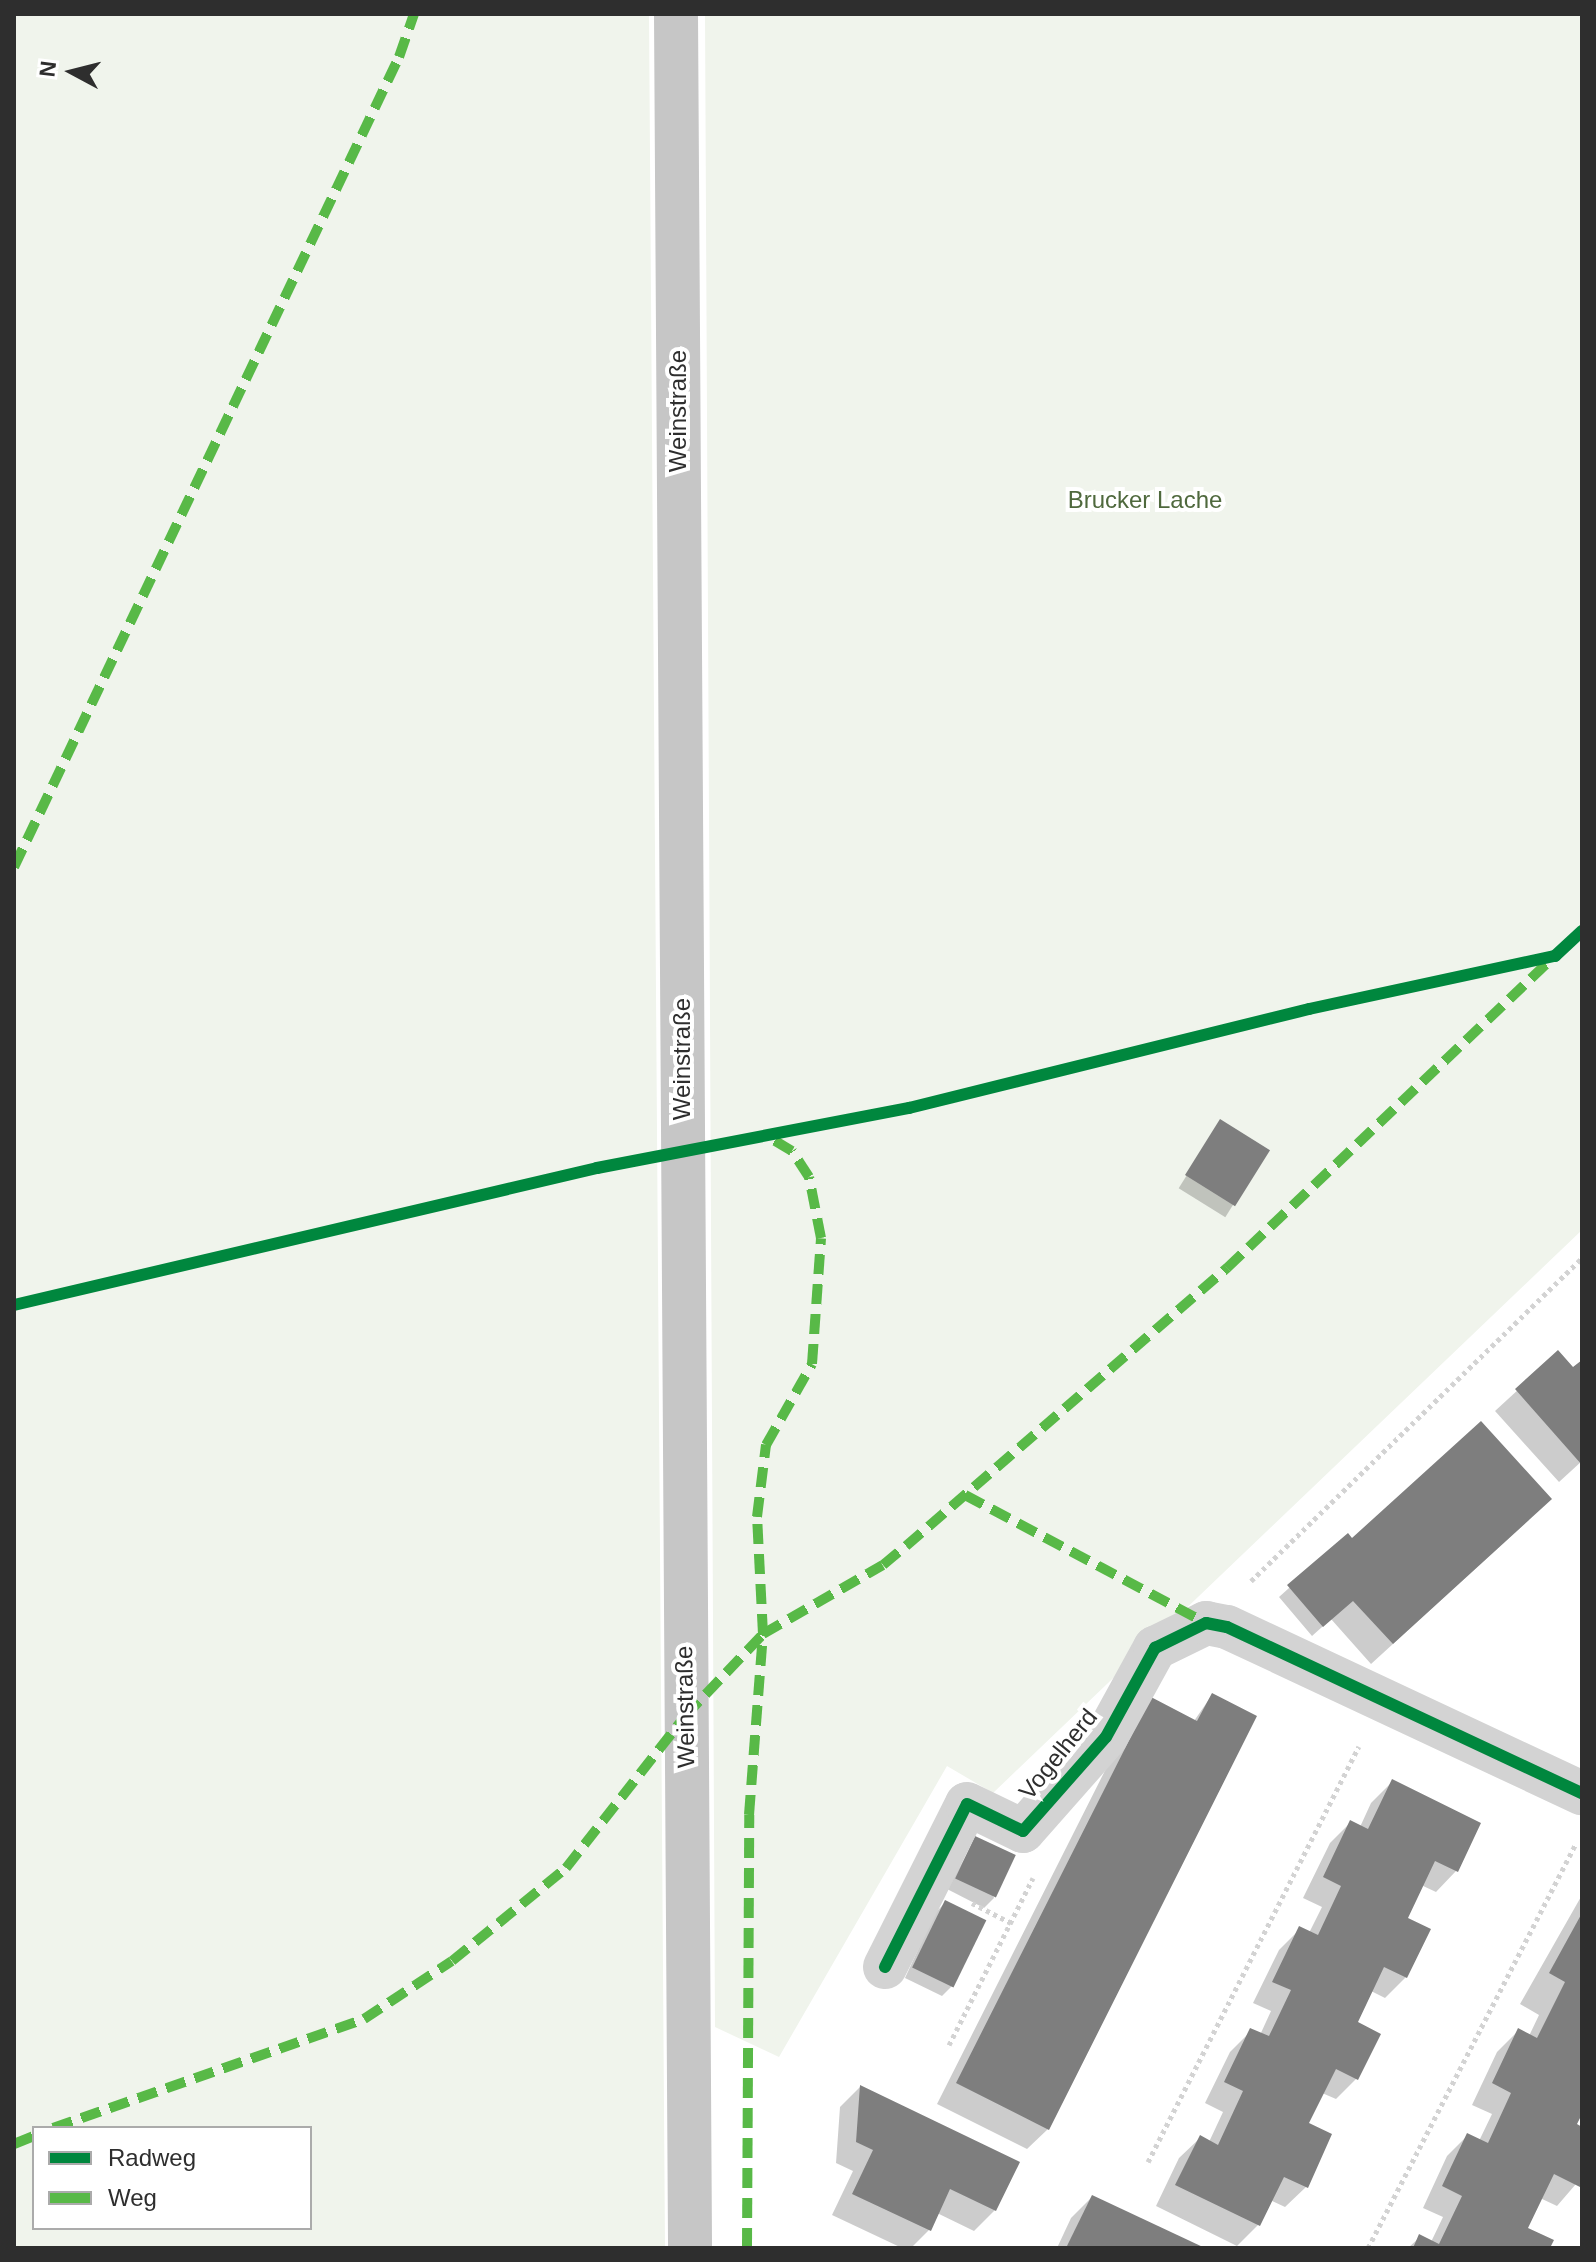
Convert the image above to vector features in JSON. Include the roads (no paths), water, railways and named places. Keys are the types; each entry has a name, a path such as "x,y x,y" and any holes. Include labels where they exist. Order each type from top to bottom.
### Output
{"main road":[{"name":"Weinstraße","path":"676,14 690,2248"}],"street":[{"name":"Vogelherd","path":"885,1967 967,1804 1023,1831 1106,1737 1155,1648 1206,1623 1227,1627 1582,1793"}],"park label":[{"name":"Brucker Lache","path":"1145,500"}]}
